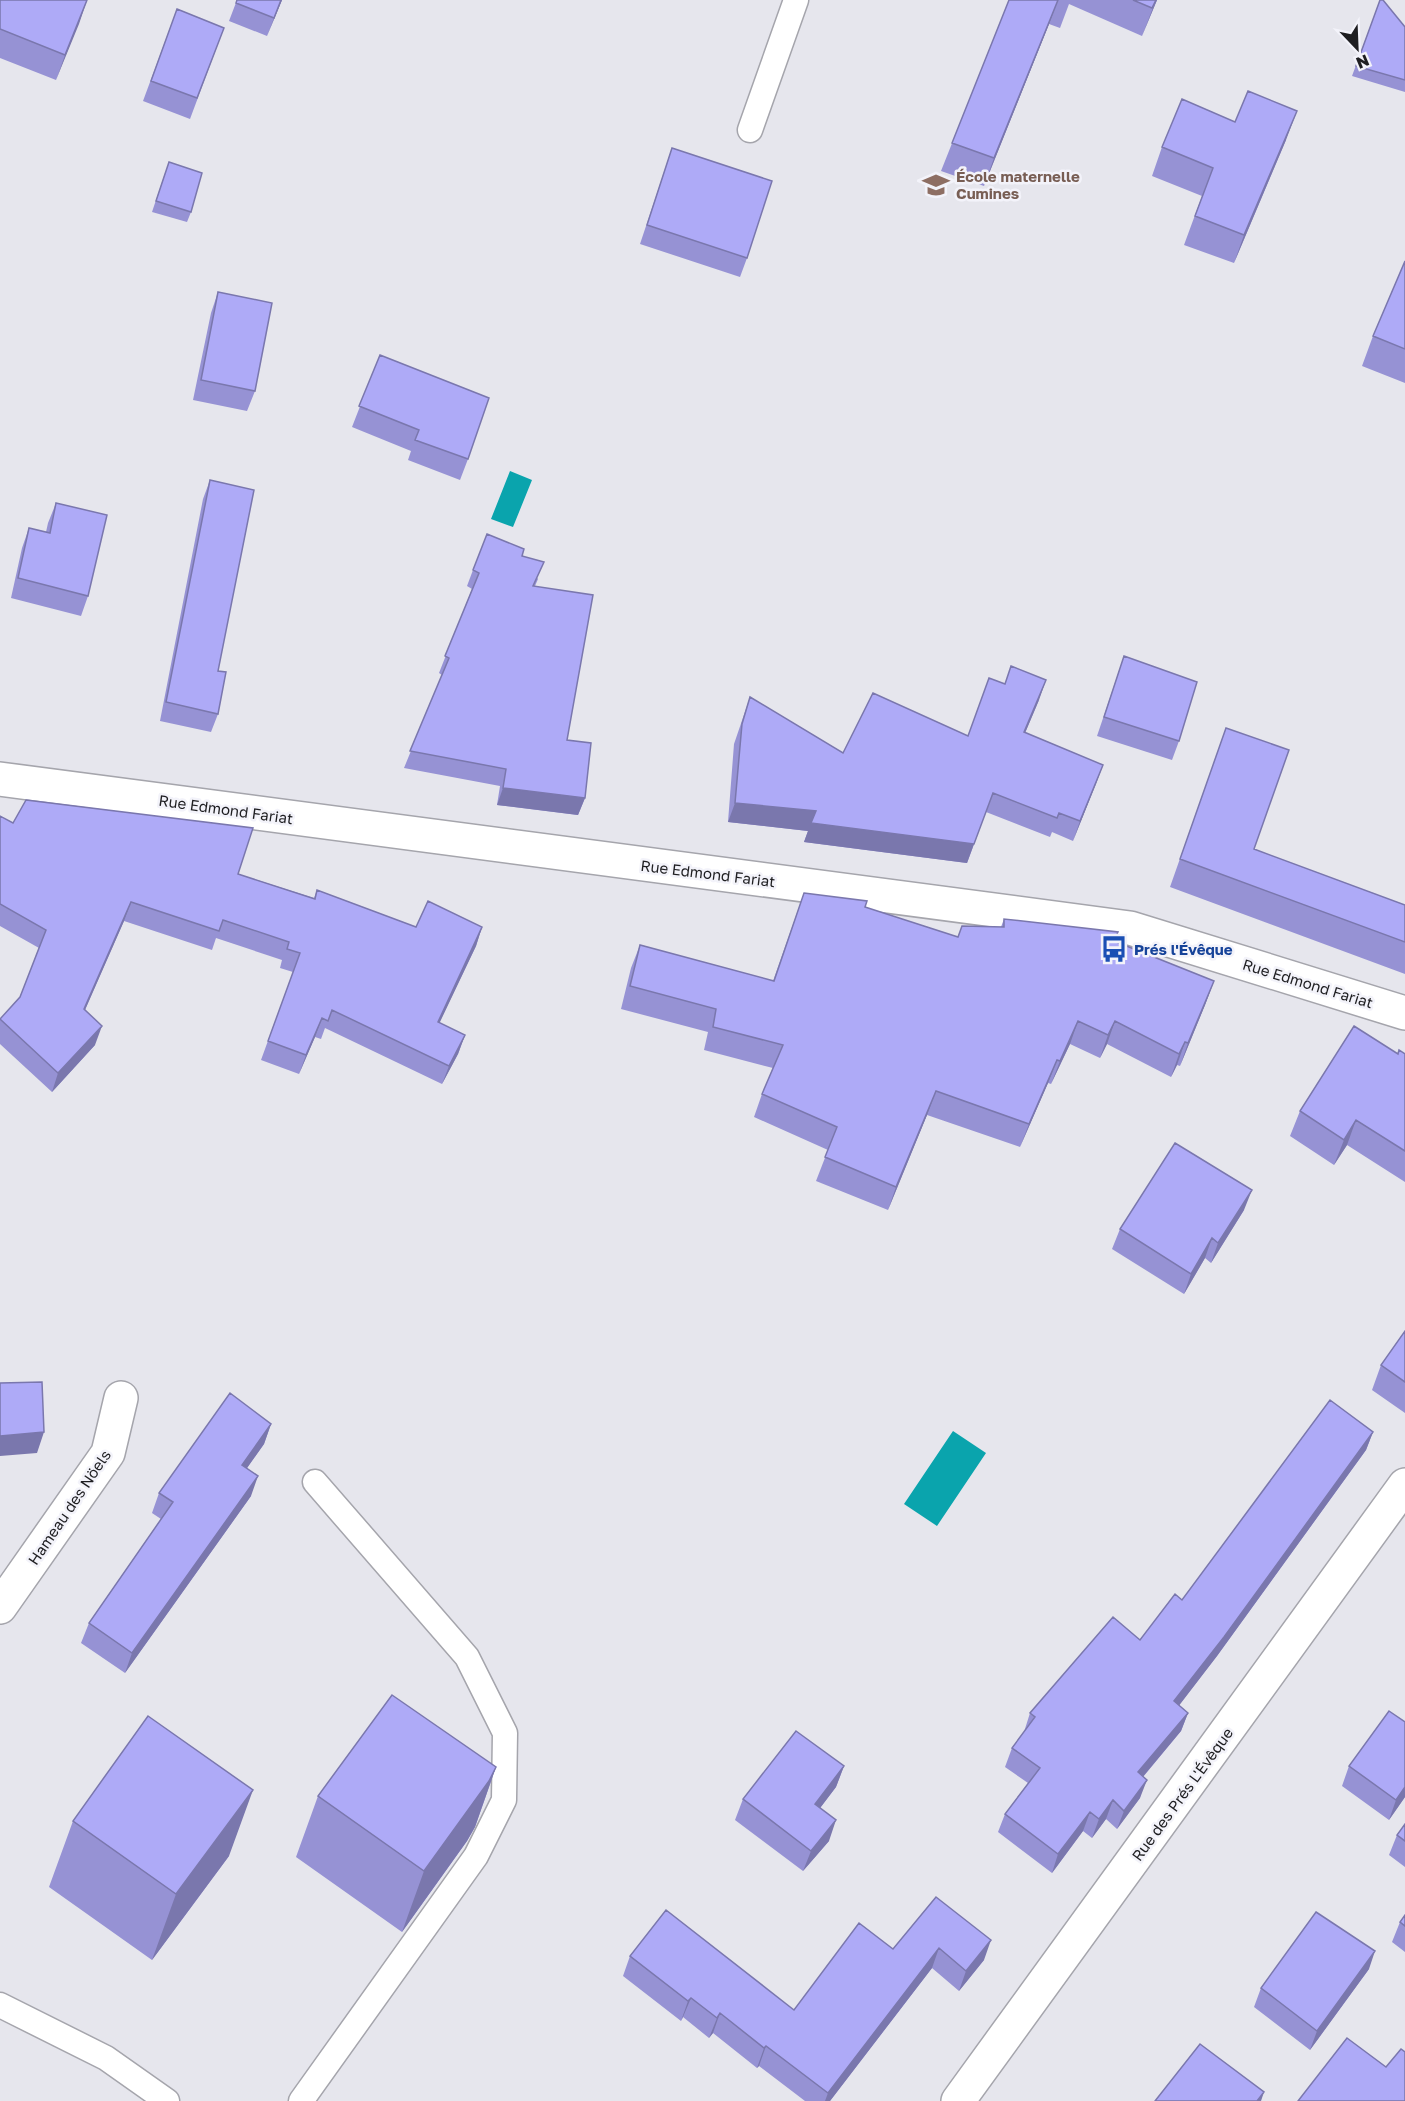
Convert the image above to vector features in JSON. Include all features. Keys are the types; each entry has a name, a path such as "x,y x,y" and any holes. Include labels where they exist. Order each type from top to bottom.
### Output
{"street":[{"name":"Rue Edmond Fariat","path":"0,779 1130,928 1405,1014"},
{"name":"Hameau des Nöels","path":"0,1607 108,1453 121,1398"},
{"name":"Rue des Prés L'Évêque","path":"958,2101 1405,1485"}],"lane":[{"path":"750,130 796,0"},
{"path":"301,2101 476,1856 504,1800 505,1733 467,1657 315,1482"},
{"path":"0,2006 106,2058 167,2101"}],"water":[{"path":"510,471 532,480 513,527 491,519"},
{"path":"953,1431 986,1453 937,1526 904,1504"}],"building":[{"path":"0,0 87,0 65,55 0,29"},
{"path":"237,0 281,0 274,18 236,3"},
{"path":"1009,0 1058,0 994,158 952,143"},
{"path":"1133,0 1156,0 1152,8"},
{"path":"1380,0 1383,0 1405,27 1405,80 1356,66"},
{"path":"177,9 224,28 197,98 151,81"},
{"path":"1248,91 1297,111 1244,235 1195,216 1213,168 1162,147 1182,99 1235,122"},
{"path":"672,148 772,181 747,258 647,225"},
{"path":"169,162 202,173 191,212 156,201"},
{"path":"1405,261 1405,349 1373,336"},
{"path":"218,292 272,303 255,391 201,380"},
{"path":"380,355 489,398 468,459 415,440 419,430 359,406"},
{"path":"210,480 254,490 218,671 226,672 218,714 166,702"},
{"path":"56,503 107,515 88,596 18,578 29,528 50,533"},
{"path":"487,534 524,549 522,556 544,562 533,586 593,595 567,740 591,743 585,798 503,788 506,769 410,751 449,658 445,656 479,573 473,570"},
{"path":"1124,656 1197,682 1179,741 1104,717"},
{"path":"1011,666 1046,680 1024,732 1103,765 1080,821 1059,813 1057,818 993,793 974,844 811,823 816,811 735,803 742,724 750,697 843,753 873,693 968,736 989,678 1005,684"},
{"path":"1226,728 1289,750 1254,849 1405,905 1405,942 1180,859"},
{"path":"26,800 253,828 238,874 315,899 317,890 416,927 428,901 482,927 438,1022 465,1035 449,1066 332,1010 328,1021 322,1018 306,1055 268,1041 300,953 287,949 289,942 223,920 219,931 131,902 84,1009 102,1026 58,1073 0,1019 20,997 46,930 0,904 0,816 13,823"},
{"path":"804,893 867,901 865,907 958,937 962,926 1004,927 1004,919 1118,932 1114,941 1214,981 1188,1043 1185,1042 1179,1054 1115,1021 1108,1035 1078,1021 1060,1061 1057,1060 1029,1124 936,1091 896,1187 825,1157 837,1127 762,1094 783,1045 713,1027 716,1009 630,986 640,945 774,981"},
{"path":"1354,1026 1398,1054 1399,1050 1405,1054 1405,1151 1356,1120 1344,1140 1300,1111"},
{"path":"1175,1143 1252,1190 1218,1243 1212,1238 1191,1274 1120,1229"},
{"path":"1405,1331 1405,1382 1381,1365"},
{"path":"42,1382 44,1432 0,1436 0,1383"},
{"path":"230,1393 271,1424 242,1465 258,1476 132,1653 89,1623 173,1502 159,1493"},
{"path":"1330,1400 1373,1432 1224,1637 1174,1701 1188,1713 1138,1772 1147,1780 1124,1811 1113,1800 1099,1819 1090,1812 1058,1854 1005,1814 1040,1768 1012,1748 1035,1717 1030,1713 1113,1617 1140,1640 1175,1594 1182,1600"},
{"path":"392,1695 496,1767 489,1781 424,1871 318,1796"},
{"path":"1389,1711 1405,1722 1405,1787 1396,1800 1349,1766"},
{"path":"148,1716 253,1790 176,1894 73,1821"},
{"path":"796,1731 844,1766 815,1804 836,1820 811,1851 743,1799"},
{"path":"1405,1824 1405,1841 1397,1835"},
{"path":"936,1897 991,1940 966,1971 939,1948 828,2093 766,2046 764,2048 720,2013 717,2018 691,1998 688,2001 630,1956 666,1910 794,2010 859,1923 893,1949"},
{"path":"1316,1912 1375,1951 1317,2031 1261,1988"},
{"path":"1405,1915 1405,1926 1400,1922"},
{"path":"1347,2038 1386,2067 1401,2049 1405,2052 1405,2101 1298,2101"},
{"path":"1200,2044 1264,2092 1257,2101 1155,2101"}],"place":[{"name":"École maternelle Cumines","path":"936,185"},
{"name":"Prés l'Évêque","path":"1114,949"}]}
